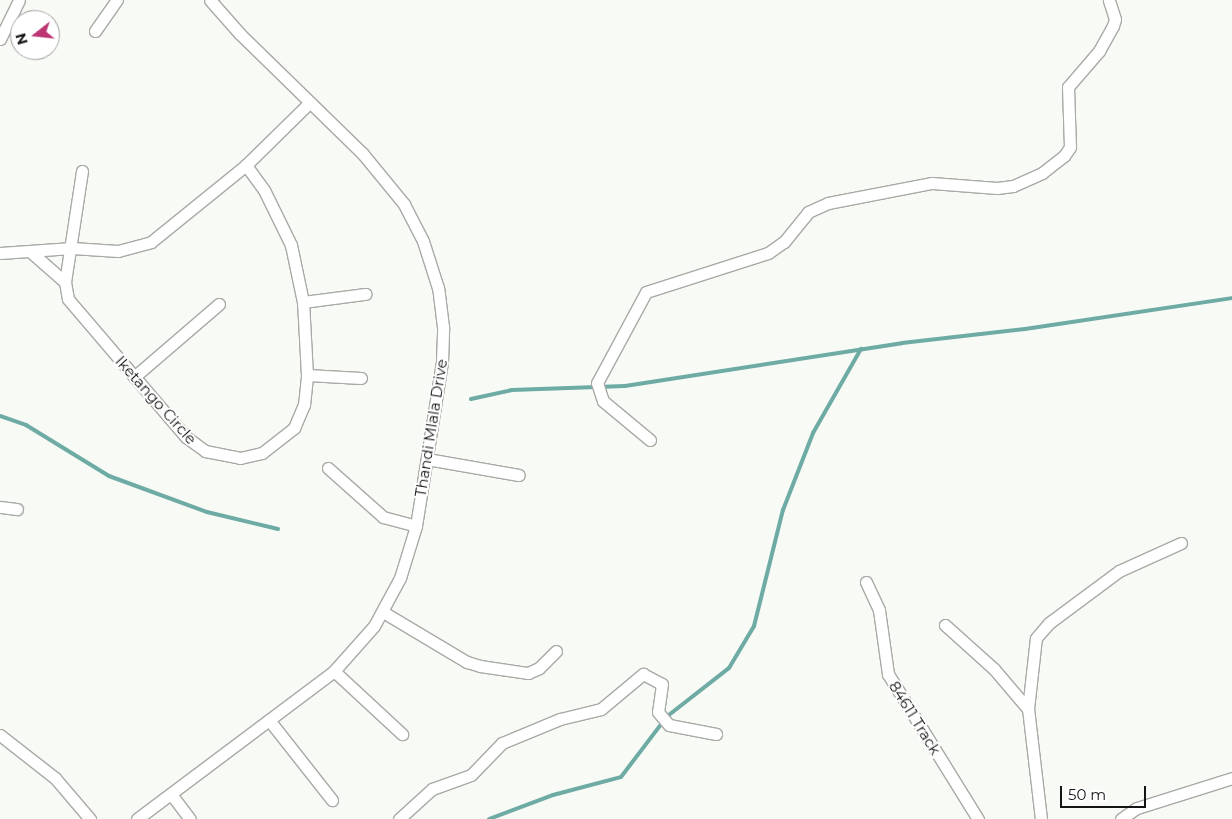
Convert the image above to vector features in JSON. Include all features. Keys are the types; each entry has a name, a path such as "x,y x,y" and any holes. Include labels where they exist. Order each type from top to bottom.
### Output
{"street":[{"path":"0,39 20,0"},
{"path":"95,31 117,0"},
{"name":"Thandi Mlala Drive","path":"137,819 334,671 362,641 383,612 400,578 416,526 428,459 443,344 441,311 433,268 418,230 393,189 363,154 309,103 210,0"},
{"path":"650,440 603,401 597,384 646,292 768,253 784,242 808,212 828,203 932,183 997,188 1013,186 1042,173 1064,156 1070,147 1068,87 1099,51 1113,26 1115,18 1109,0"},
{"path":"0,252 32,253 72,248 118,251 151,242 246,165 309,103"},
{"name":"Iketango Circle","path":"65,282 74,308 196,445 216,455 240,458 262,453 294,428 304,405 307,375 303,302 285,229 246,165"},
{"path":"32,253 65,282 72,248 82,171"},
{"path":"303,302 365,294"},
{"path":"134,377 219,304"},
{"path":"307,375 361,378"},
{"path":"428,459 519,475"},
{"path":"328,468 383,517 416,526"},
{"path":"0,507 17,509"},
{"path":"1041,819 1028,709 1033,648 1042,629 1119,571 1181,543"},
{"name":"84611 Track","path":"866,582 879,610 888,674 978,819"},
{"path":"383,612 467,662 480,666 528,673 539,668 556,651"},
{"path":"945,626 994,669 1028,709"},
{"path":"334,671 402,734"},
{"path":"399,819 432,789 471,775 502,743 560,719 601,709 643,674 662,684 658,712 669,724 716,734"},
{"path":"270,720 332,800"},
{"path":"0,736 55,778 90,819"},
{"path":"1121,819 1137,808 1232,778"},
{"path":"171,794 190,819"}],"waterway":[{"path":"471,399 512,390 625,386 902,343 1025,329 1232,298"},
{"path":"665,718 729,668 754,626 783,510 813,433 861,349"},
{"path":"0,416 26,425 109,476 207,512 278,529"},
{"path":"489,819 553,795 621,777 662,723"}]}
